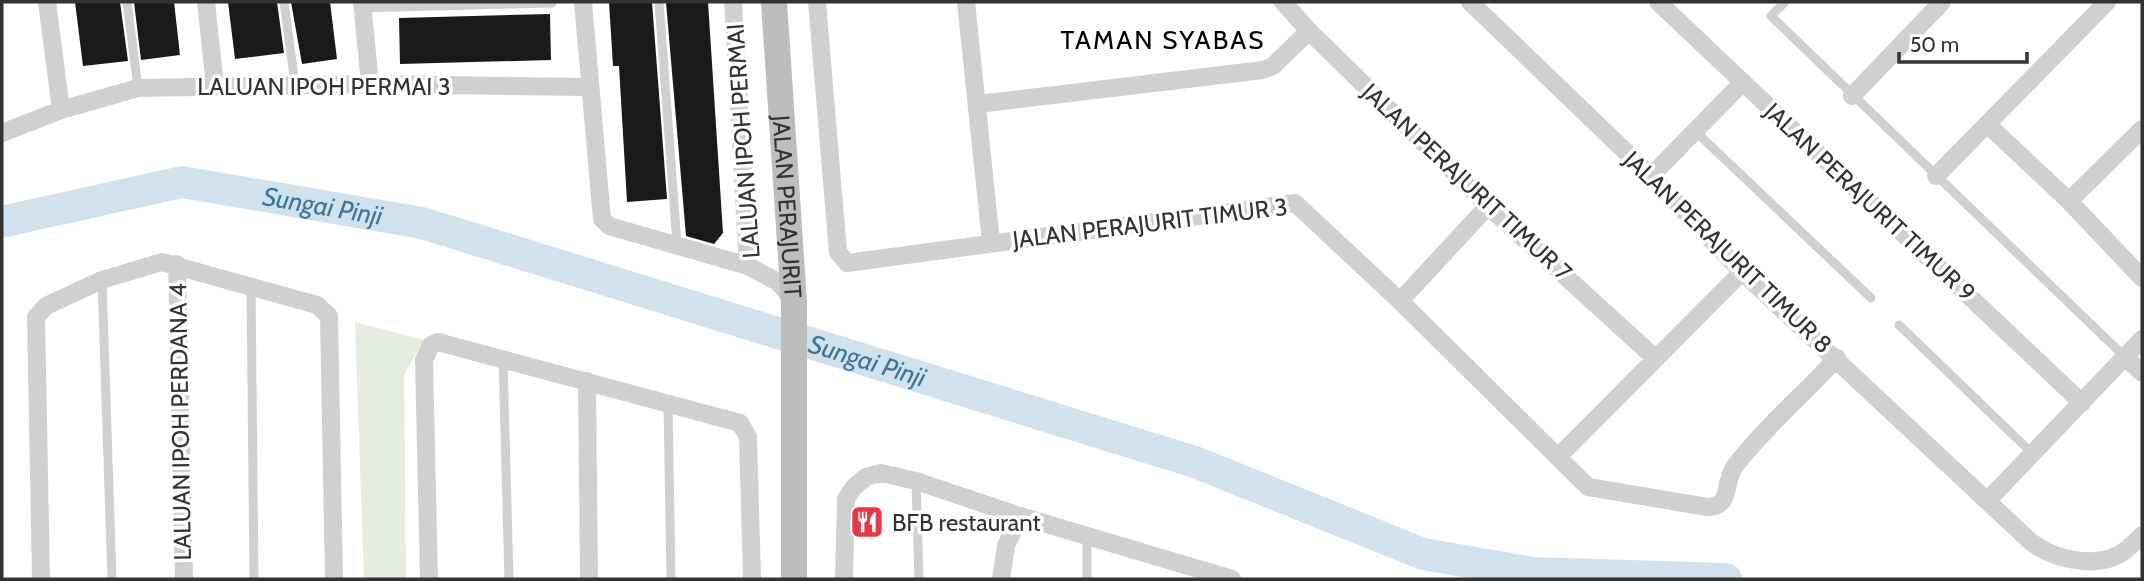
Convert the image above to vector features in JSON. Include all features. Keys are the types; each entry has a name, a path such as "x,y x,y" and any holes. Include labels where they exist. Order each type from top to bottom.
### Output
{"street":[{"path":"47,2 61,110"},
{"path":"206,2 215,86"},
{"path":"583,2 600,214 609,226 748,266"},
{"name":"LALUAN IPOH PERMAI","path":"733,2 748,266 778,282 794,302"},
{"name":"JALAN PERAJURIT","path":"775,2 794,302 794,579"},
{"name":"JALAN PERAJURIT TIMUR 3","path":"817,2 838,252 842,261 852,263 1290,202 1303,208 1588,487 1707,507 1721,504 1728,492 1733,469 1837,358"},
{"path":"966,2 991,242"},
{"name":"JALAN PERAJURIT TIMUR 7","path":"1283,2 1308,31 1488,206 1655,358"},
{"name":"JALAN PERAJURIT TIMUR 8","path":"1470,2 1651,176 1742,272 2042,551 2067,558 2089,560 2116,556 2142,535"},
{"name":"JALAN PERAJURIT TIMUR 9","path":"1658,2 2082,403"},
{"path":"1852,96 1942,2"},
{"path":"1936,176 2108,2"},
{"path":"362,5 370,84"},
{"path":"978,104 1263,71 1273,66 1308,31"},
{"path":"1651,176 1743,82"},
{"name":"LALUAN IPOH PERMAI 3","path":"2,133 61,110 138,88 295,84 589,87"},
{"path":"1987,124 2069,201 2142,278"},
{"path":"2069,201 2142,129"},
{"path":"1400,301 1488,206"},
{"path":"41,579 36,317 46,306 102,280 147,265 177,264 317,305 329,316 334,579"},
{"name":"LALUAN IPOH PERDANA 4","path":"177,264 184,579"},
{"path":"1558,457 1742,272"},
{"path":"1989,499 2142,340"},
{"path":"429,579 426,352 431,345 446,342 734,420 746,432 752,579"},
{"path":"2125,357 2142,373"},
{"path":"587,381 589,579"},
{"path":"844,579 846,499 854,486 866,477 881,473 916,481 1087,535 1182,572 1233,579"},
{"path":"1001,579 1006,546 1020,516"}],"lane":[{"path":"127,2 138,88"},
{"path":"284,2 295,84"},
{"path":"659,2 677,244"},
{"path":"1785,2 1771,16 2125,357"},
{"path":"362,5 552,3"},
{"path":"1695,131 1871,298"},
{"path":"102,280 112,579"},
{"path":"251,284 254,579"},
{"path":"1899,325 2033,454"},
{"path":"502,357 509,579"},
{"path":"668,403 671,579"},
{"path":"916,481 919,579"},
{"path":"1087,535 1087,579"}],"shaded area":[{"path":"355,322 424,340 404,375 406,579 364,579"}],"building":[{"path":"75,2 120,2 128,61 83,66"},
{"path":"134,2 174,2 180,55 141,60"},
{"path":"228,2 277,2 284,53 235,59"},
{"path":"291,2 330,2 337,59 302,64"},
{"path":"609,2 652,2 667,199 627,202 619,66 613,66"},
{"path":"666,2 708,2 723,233 714,244 686,236"},
{"path":"550,14 551,60 400,64 399,18"}],"waterway":[{"name":"Sungai Pinji","path":"2,222 182,182 422,223 1195,462 1423,554 1533,573 1726,579"}],"place":[{"name":"BFB restaurant","path":"867,522"}],"district":[{"name":"TAMAN SYABAS","path":"1163,40"}]}
